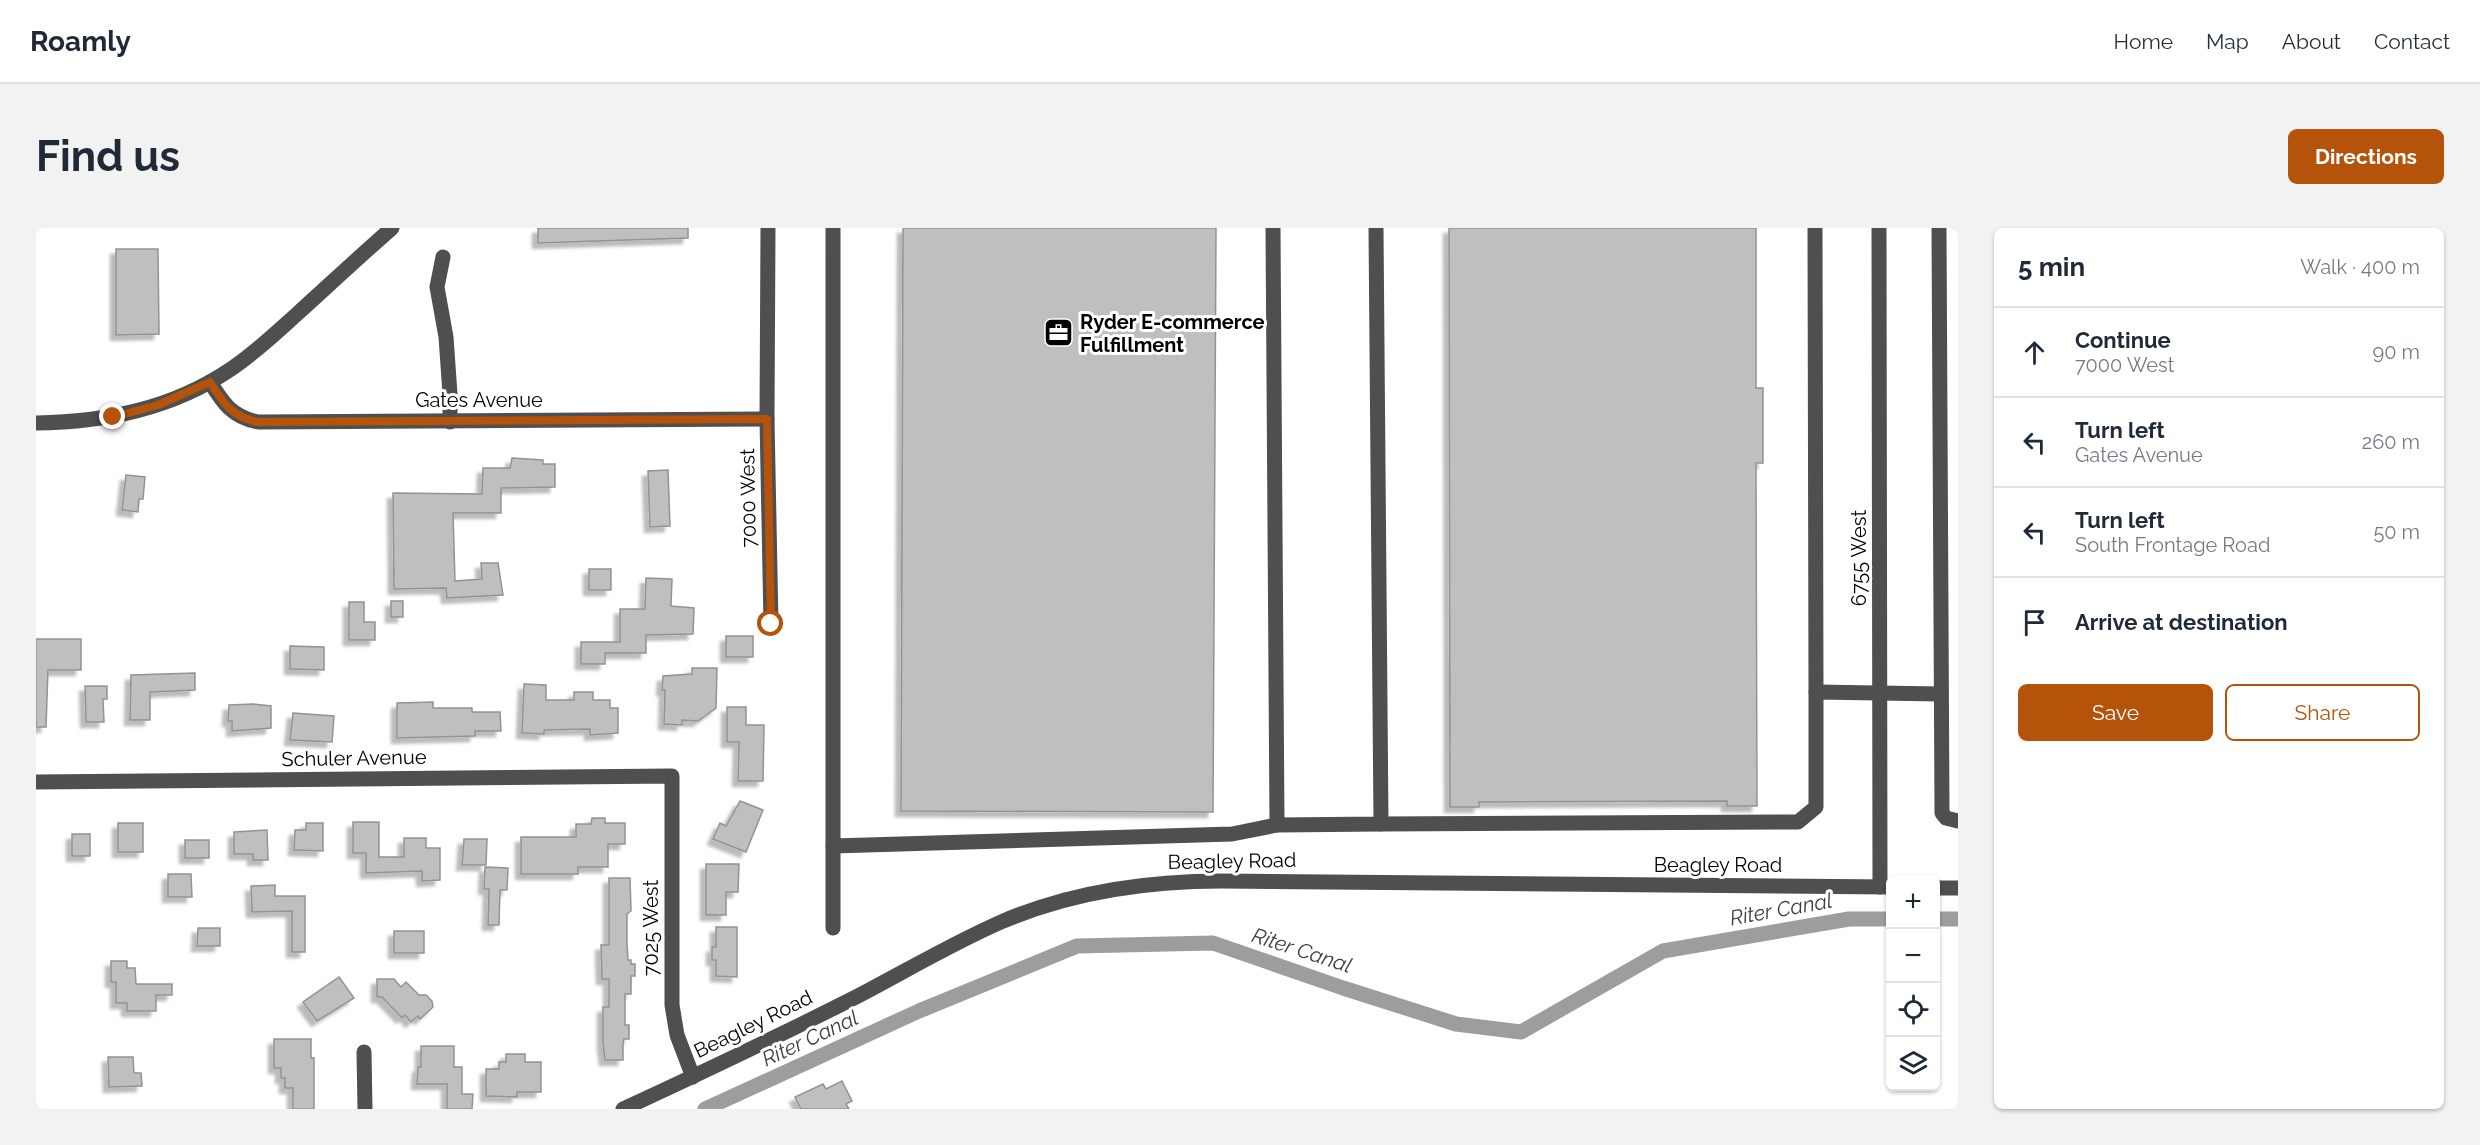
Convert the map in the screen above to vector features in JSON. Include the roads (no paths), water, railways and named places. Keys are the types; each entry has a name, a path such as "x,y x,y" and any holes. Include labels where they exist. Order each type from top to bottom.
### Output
{"street":[{"path":"36,423 90,421 135,412 182,396 210,382 253,354 392,228"},
{"name":"7000 West","path":"768,228 767,419 771,624"},
{"path":"833,228 833,928"},
{"path":"1273,228 1277,825"},
{"path":"1376,228 1381,824"},
{"path":"833,846 1232,834 1277,825 1798,822 1816,807 1815,228"},
{"name":"6755 West","path":"1880,228 1880,692 1885,887"},
{"path":"1939,228 1942,813 1946,818 1958,821"},
{"path":"443,257 437,287 446,337 450,422"},
{"name":"Gates Avenue","path":"210,382 229,410 246,420 258,422 767,419"},
{"path":"1816,692 1941,694"},
{"name":"Schuler Avenue","path":"36,782 672,776"},
{"name":"7025 West","path":"672,776 672,1005 677,1035 693,1077"},
{"name":"Beagley Road","path":"623,1109 856,997 982,930 1044,906 1117,889 1171,882 1222,880 1885,887"},
{"path":"1940,888 1958,888"},
{"path":"364,1052 365,1109"}],"waterway":[{"name":"Riter Canal","path":"705,1109 919,1011 1077,946 1213,943 1456,1024 1521,1032 1663,951 1849,919 1886,919"},
{"name":"Riter Canal","path":"1940,919 1958,919"}],"place":[{"name":"Ryder E-commerce Fulfillment","path":"1059,333"}]}
